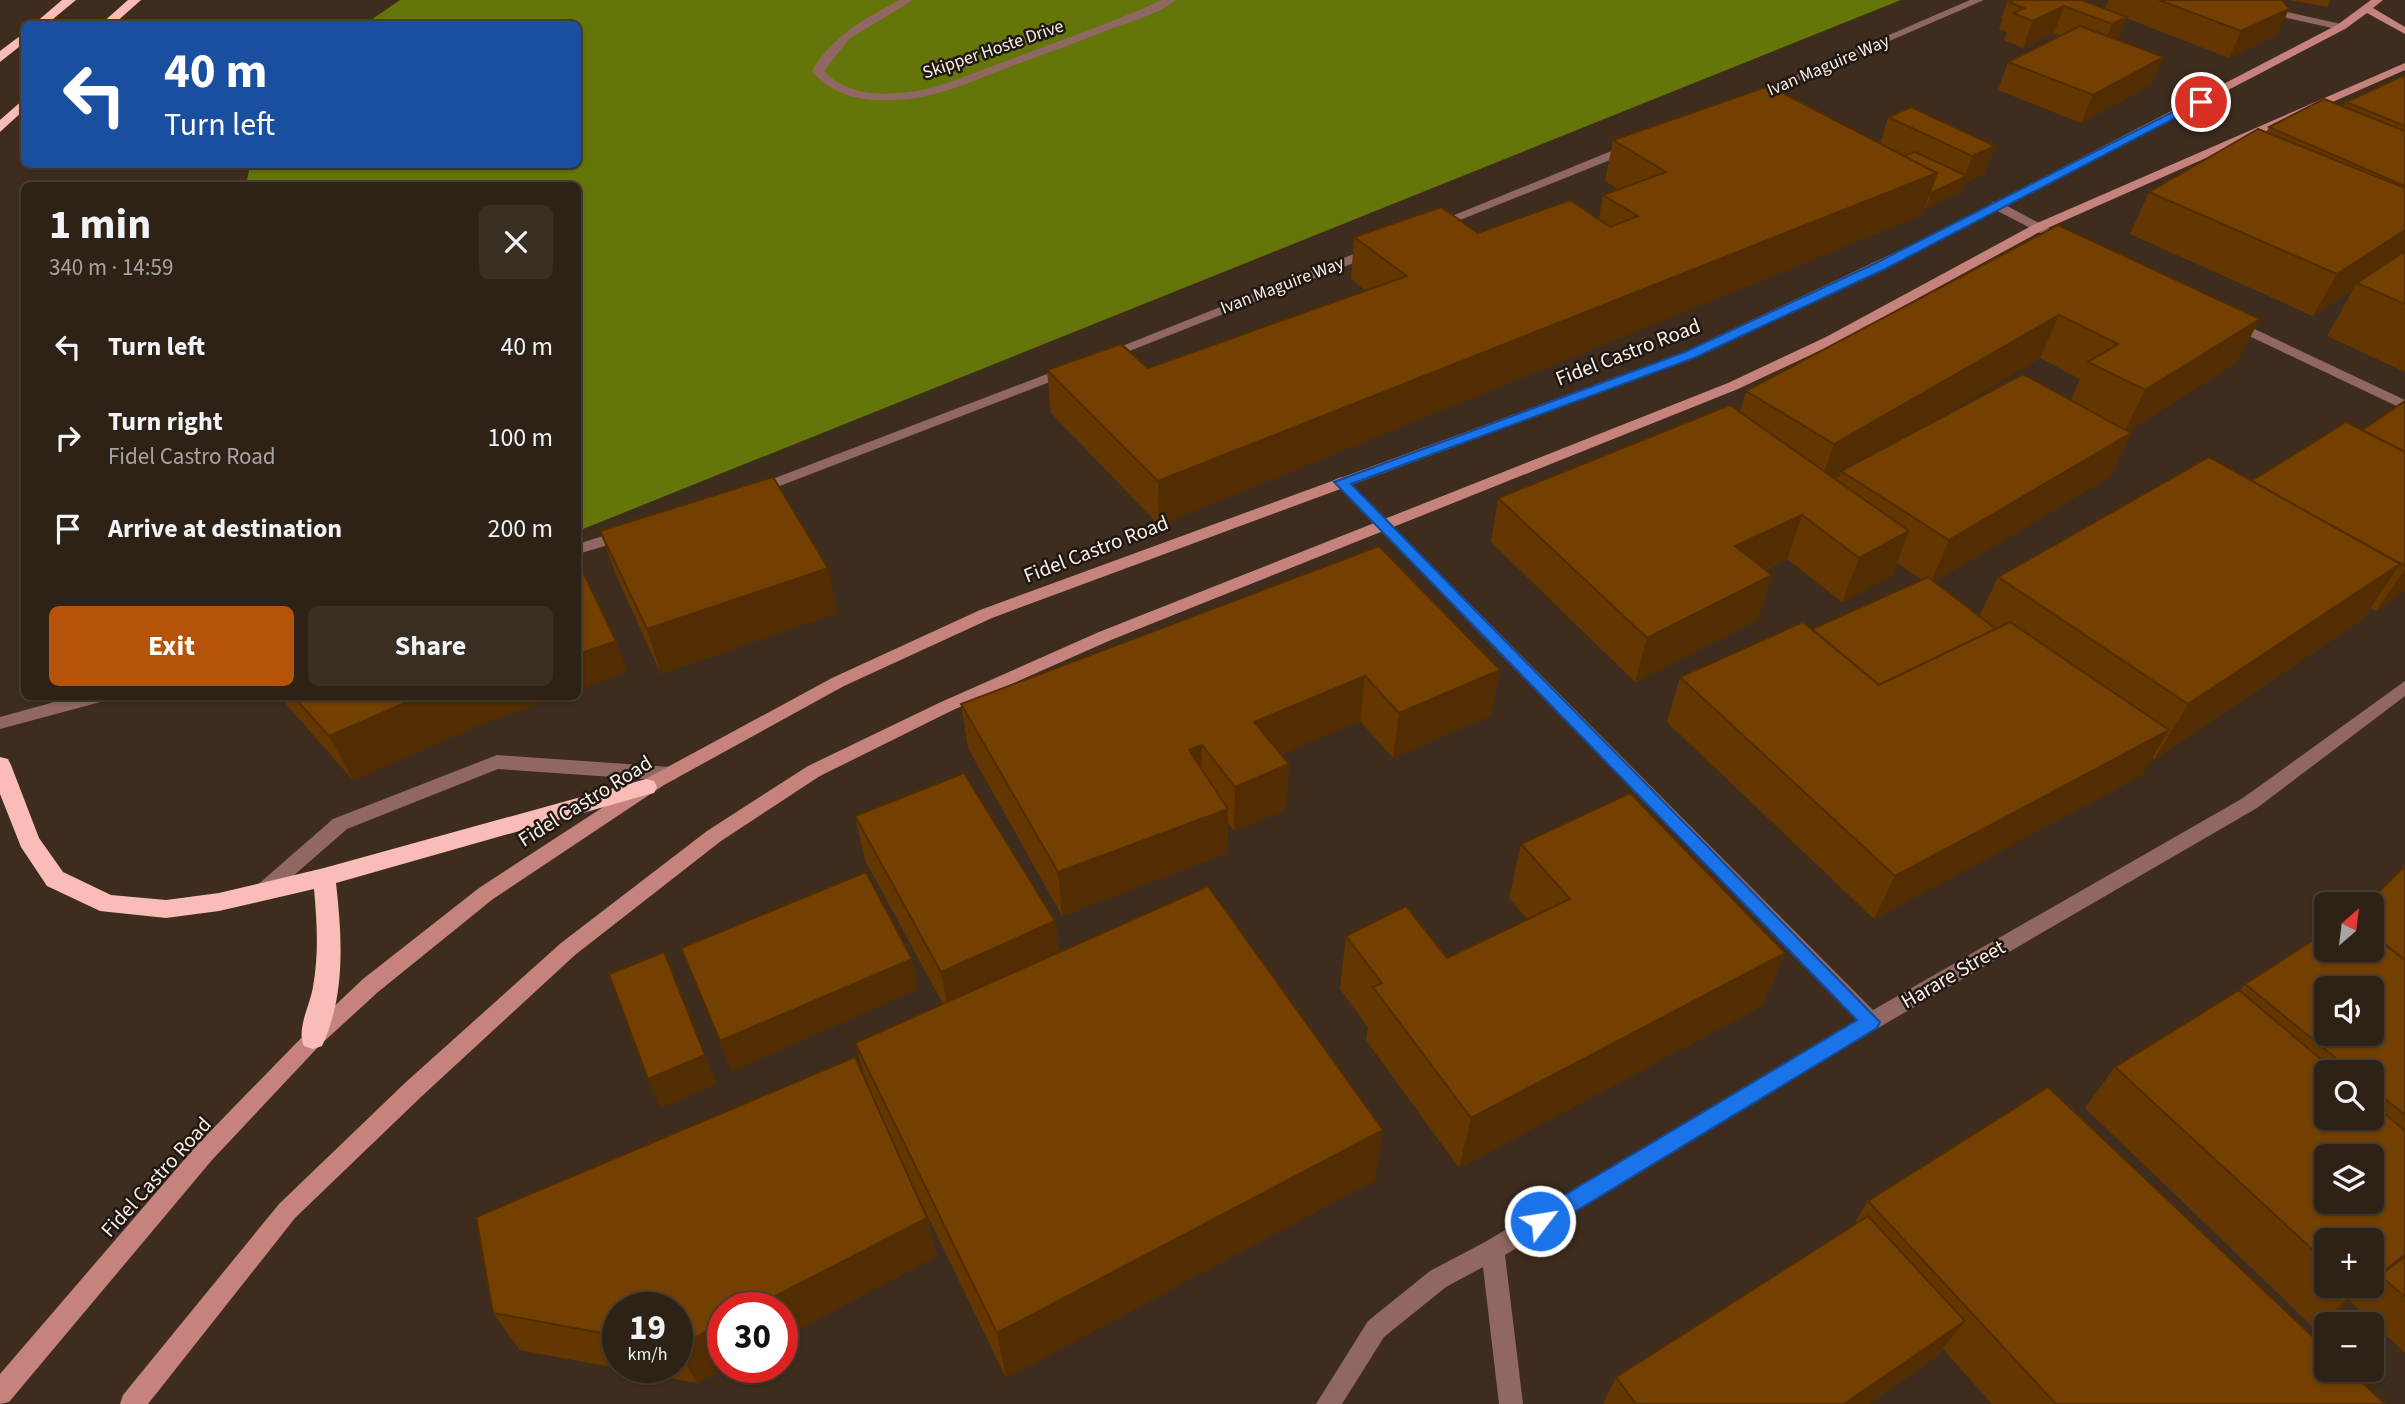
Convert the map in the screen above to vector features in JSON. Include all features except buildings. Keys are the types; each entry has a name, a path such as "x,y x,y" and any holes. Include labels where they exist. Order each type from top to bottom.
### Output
{"highway":[{"path":"44,21 71,0"},
{"path":"110,21 135,0"},
{"path":"0,58 21,40"},
{"path":"0,128 21,106"},
{"path":"0,765 29,841 55,879 107,904 166,909 219,902 324,877 646,787"},
{"path":"313,1038 326,989 331,944 324,877"}],"main road":[{"name":"Fidel Castro Road","path":"0,1394 171,1192 313,1038 428,938 509,876 646,787 764,720 904,651 1050,590 1689,355 1788,311 1996,205 2061,176 2341,27 2373,5"},
{"path":"2373,5 2405,31"},
{"path":"132,1404 287,1211 414,1089 568,948 714,836 814,771 947,706 1105,636 1732,386 1831,340 2039,227 2405,66"}],"street":[{"name":"Skipper Hoste Drive","path":"908,0 839,40 826,54 818,71 828,85 860,95 897,97 933,89 1101,30 1171,0"},
{"name":"Ivan Maguire Way","path":"1739,102 1979,0"},
{"path":"2250,7 2341,27"},
{"path":"1423,230 1640,143"},
{"path":"1996,205 2087,251"},
{"name":"Ivan Maguire Way","path":"746,494 1384,246"},
{"path":"2219,316 2405,406"},
{"path":"1341,482 1387,525 1871,1022"},
{"path":"581,548 642,528"},
{"name":"Harare Street","path":"1328,1404 1376,1329 1438,1279 1493,1250 1871,1022 2250,803 2405,687"},
{"path":"0,723 87,700"},
{"path":"262,892 340,824 497,762 670,774"},
{"path":"1493,1250 1511,1404"}],"green space":[{"path":"400,0 1901,0 581,530 581,182 247,182 249,168 581,168 581,21 369,21"}],"route":[{"path":"1540,1221 1871,1022 1387,525 1341,482 1689,355 1880,266 1996,205 2061,176 2201,102"}]}
